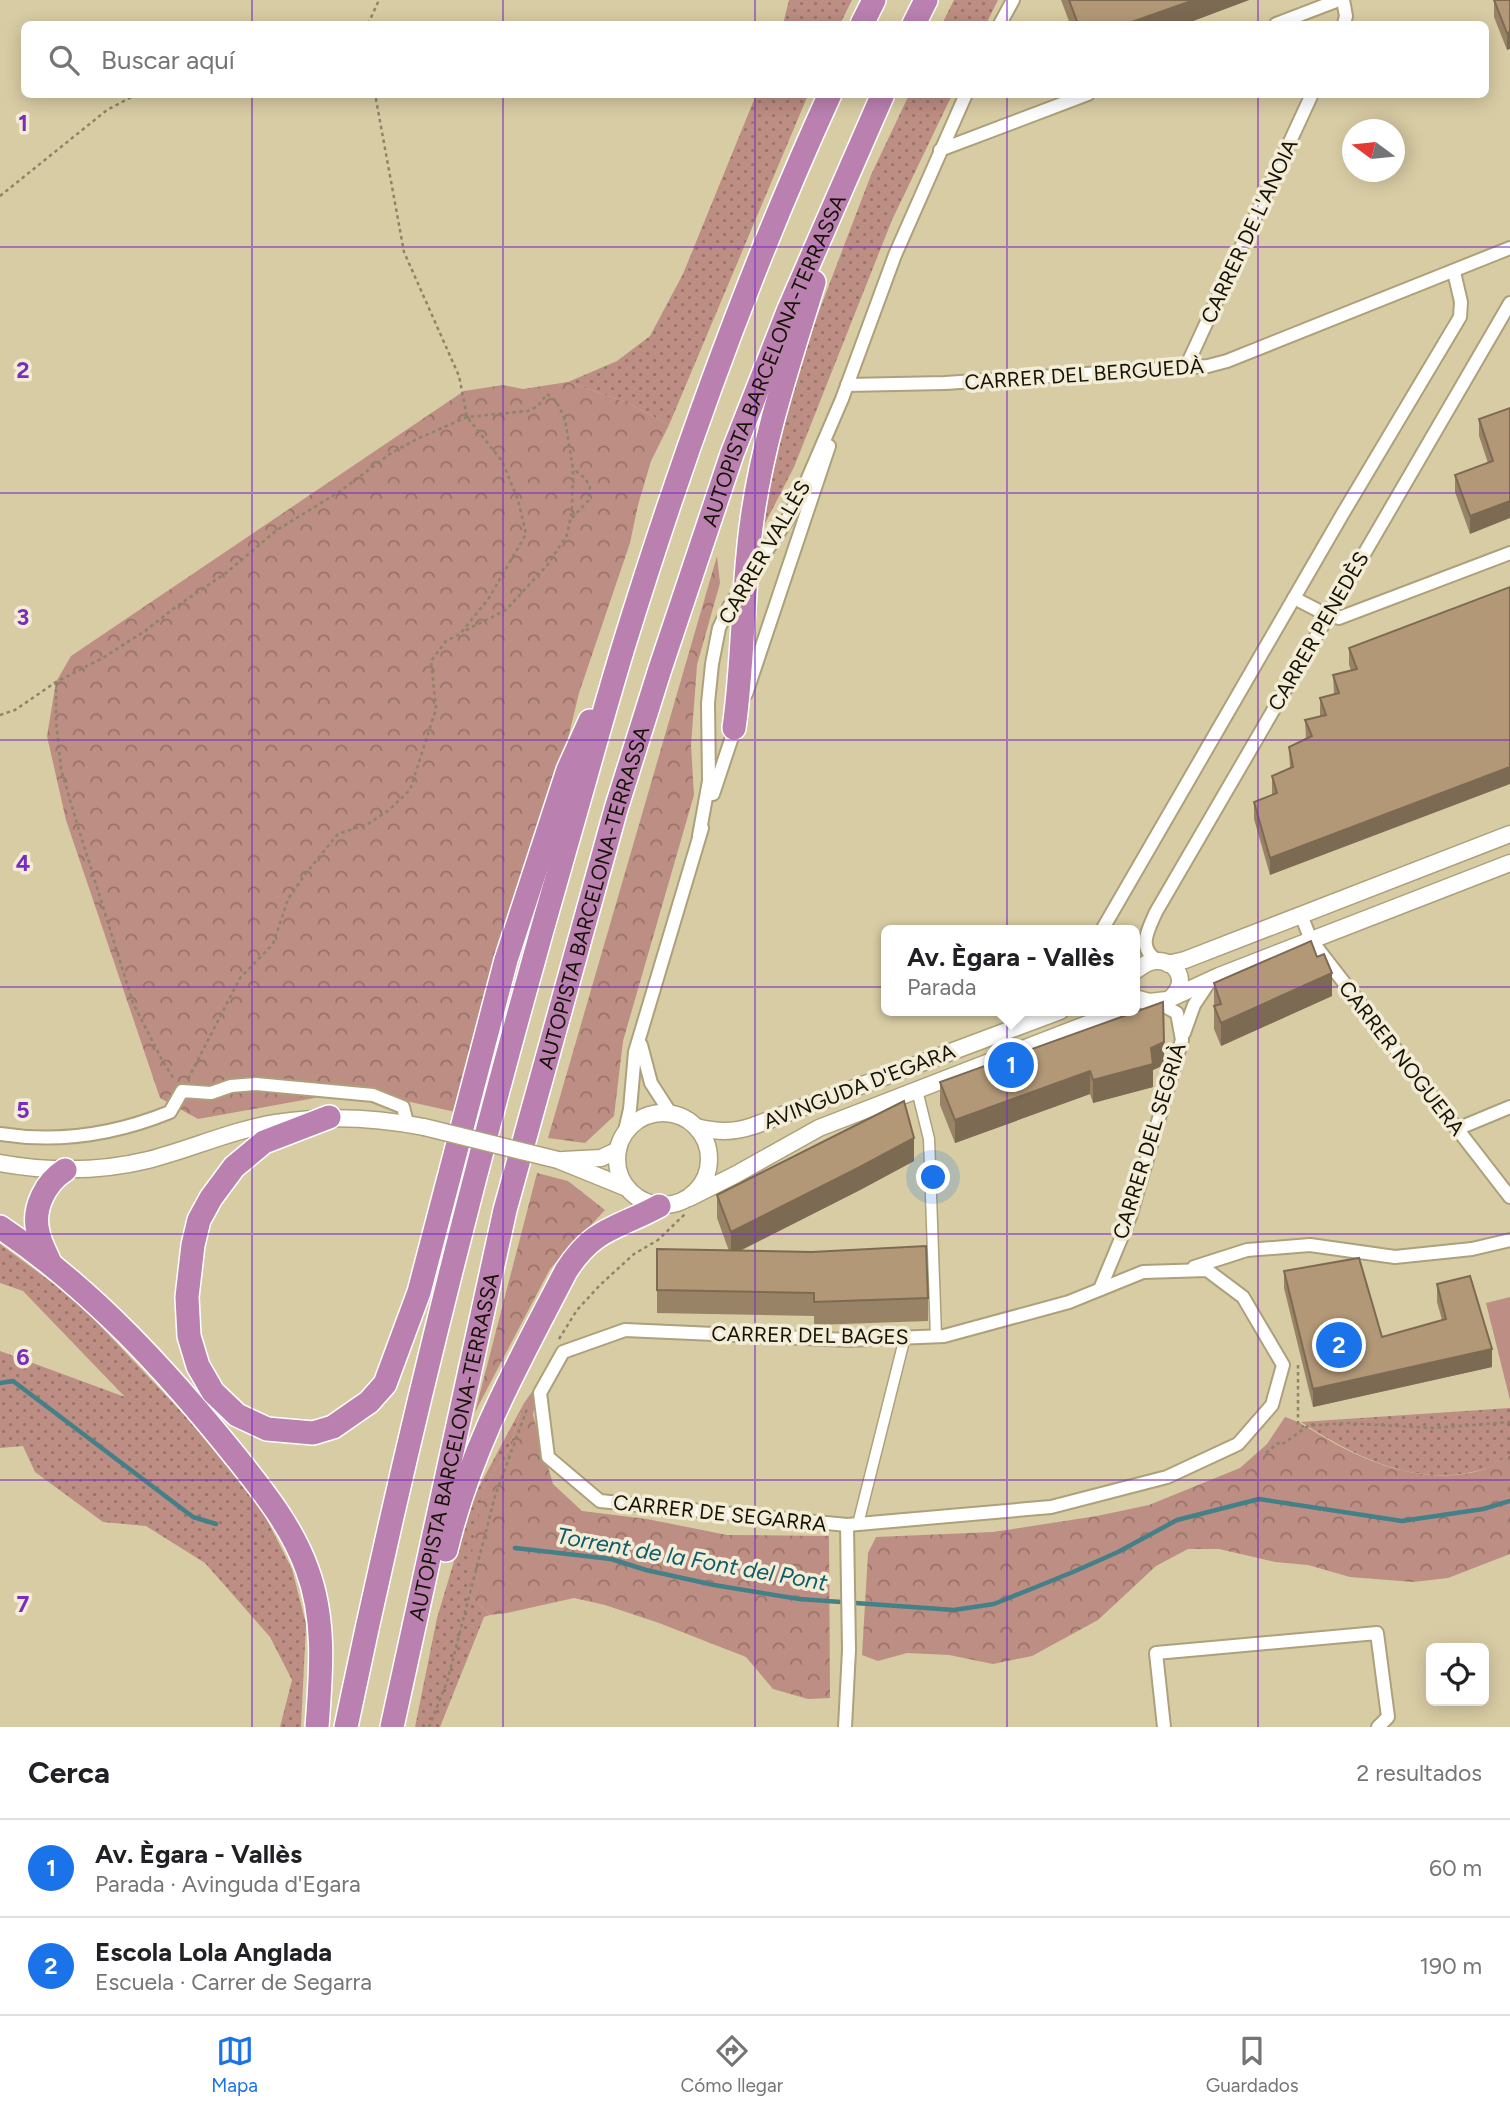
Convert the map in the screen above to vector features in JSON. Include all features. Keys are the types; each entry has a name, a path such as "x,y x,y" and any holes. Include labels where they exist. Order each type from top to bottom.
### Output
{"highway":[{"path":"864,21 874,0"},
{"path":"916,21 926,0"},
{"name":"AUTOPISTA BARCELONA-TERRASSA","path":"346,1727 379,1572 478,1162 623,648 690,446 751,281 828,98"},
{"name":"AUTOPISTA BARCELONA-TERRASSA","path":"392,1723 505,1210 616,808 732,454 789,309 881,98"},
{"path":"734,728 752,518 766,437 848,171"},
{"path":"329,1116 264,1142 234,1167 211,1198 199,1220 193,1245 187,1297 188,1336 198,1366 213,1392 237,1415 267,1429 313,1433 333,1427 369,1402 385,1384 419,1292 510,947 568,770 623,648"},
{"path":"50,1263 37,1231 37,1217 44,1192 65,1170"},
{"path":"392,1723 433,1604 452,1526 478,1448 566,1271 579,1251 592,1238 659,1206"},
{"path":"0,1227 50,1263 117,1322 178,1388 272,1503 307,1568 317,1605 322,1653 317,1727"}],"street":[{"path":"1002,21 1013,0"},
{"path":"1284,21 1341,0 1346,16 1345,21"},
{"name":"CARRER VALLÈS","path":"621,1143 631,1109 635,1052 699,836 827,453 842,399 879,293 964,98"},
{"path":"940,150 1077,98"},
{"name":"CARRER DE L'ANOIA","path":"1186,367 1310,98"},
{"name":"CARRER DEL BERGUEDÀ","path":"847,385 945,383 1208,366 1227,361 1510,248"},
{"name":"CARRER PENEDÈS","path":"1105,925 1460,317 1461,302 1454,272"},
{"name":"CARRER PENEDÈS","path":"1163,962 1149,956 1145,948 1156,912 1510,303"},
{"name":"CARRER VALLÈS","path":"699,836 709,781 708,703 719,628 746,579 787,520 842,399"},
{"path":"1294,598 1327,615 1339,618 1510,553"},
{"path":"1140,970 1163,962 1185,960 1510,834"},
{"path":"1143,1002 1213,978 1510,863"},
{"name":"CARRER NOGUERA","path":"1301,915 1311,940 1510,1197"},
{"path":"1163,962 1175,968 1181,976 1179,990"},
{"name":"CARRER DEL SEGRIÀ","path":"1186,1026 1201,992 1213,978"},
{"name":"CARRER DEL SEGRIÀ","path":"1179,990 1186,1026"},
{"name":"CARRER DEL SEGRIÀ","path":"1100,1289 1130,1217 1182,1040 1177,1013 1143,1002"},
{"path":"1030,1022 1038,1016"},
{"name":"AVINGUDA D'EGARA","path":"696,1126 720,1132 736,1132 1046,1016"},
{"name":"AVINGUDA D'EGARA","path":"687,1205 819,1128 1108,1016"},
{"name":"CARRER VALLÈS","path":"643,1025 641,1054 645,1069 656,1094 671,1114"},
{"path":"1182,1040 1186,1026"},
{"path":"0,1134 58,1137 119,1129 170,1112 182,1091 211,1093 230,1086 256,1084 373,1095 403,1107 415,1125"},
{"path":"917,1090 929,1139 936,1336"},
{"path":"1457,1129 1510,1107"},
{"path":"0,1163 65,1170 109,1167 148,1160 274,1123 329,1116 366,1118 415,1125 558,1160 627,1188 639,1199 659,1206 687,1205 707,1173 709,1157 696,1126 683,1117 655,1114 642,1118 621,1143 601,1158 558,1160"},
{"path":"621,1143 617,1166 627,1188"},
{"name":"CARRER DEL BAGES","path":"1182,1271 1247,1250 1310,1245 1395,1257 1472,1249 1510,1240"},
{"name":"CARRER DEL BAGES","path":"536,1396 563,1352 625,1331 848,1340 936,1336 1069,1302 1143,1272 1206,1270 1243,1297 1288,1363"},
{"path":"852,1525 905,1337"},
{"name":"CARRER DE SEGARRA","path":"536,1396 548,1457 600,1501 852,1525 1051,1507 1167,1477 1238,1444 1272,1405 1288,1363"},
{"name":"CARRER DE SEGARRA","path":"845,1727 849,1650 847,1553 852,1525"},
{"path":"1164,1727 1156,1653 1377,1633 1388,1717 1378,1727"}],"path":[{"path":"369,21 379,0"},
{"path":"0,196 107,110 130,98"},
{"path":"376,98 404,252 459,376 467,417 502,461 518,500 526,534 489,598 460,634"},
{"path":"0,715 15,710 56,682 101,659 145,631 226,573 277,530 339,492 391,453 467,417 528,411 538,406 547,394 556,401 565,419 573,470 572,511 567,535 549,563 506,610 446,641 431,661 436,709 410,790 369,824 338,834 306,873 288,899 273,944 240,978 182,1091"},
{"path":"570,520 588,501 590,487 585,478 573,470"},
{"path":"56,682 56,720 61,769 94,882 133,1003 162,1060 182,1091"},
{"path":"555,1345 576,1310 634,1254 658,1240 687,1205"},
{"path":"1288,1363 1298,1365 1298,1424 1308,1426 1346,1423 1433,1428 1510,1422"},
{"path":"429,1727 447,1682 495,1496 536,1396"},
{"path":"1266,1453 1308,1426"}],"green space":[{"path":"789,0 852,0 842,21 784,21"},
{"path":"954,0 998,0 988,21 944,21"},
{"path":"755,98 807,98 669,425 628,403 568,382 617,361 650,336 683,274"},
{"path":"908,98 951,98 892,220 794,467 756,541 774,429 871,175"},
{"path":"568,382 628,403 669,425 651,461 630,543 579,693 469,1115 397,1099 320,1097 198,1119 160,1098 66,820 47,736 56,682 71,656 464,391 503,385 523,389"},
{"path":"717,556 720,583 697,665 691,745 694,795 623,1041 614,1116 585,1143 548,1138"},
{"path":"537,1173 568,1181 605,1210 550,1269 475,1412"},
{"path":"0,1244 77,1301 193,1424 262,1510 292,1569 306,1624 301,1727 280,1727 292,1680 270,1637 205,1563 146,1526 103,1522 35,1472 23,1446 0,1448 0,1351 125,1397 23,1291 0,1283"},
{"path":"1510,1297 1510,1400 1486,1303"},
{"path":"538,1384 533,1415 553,1484 582,1511 647,1519 727,1535 829,1536 830,1698 808,1699 773,1689 746,1657 605,1605 574,1598 490,1615 468,1594 473,1545 485,1485 509,1448 524,1403"},
{"path":"524,1403 509,1448 485,1485 468,1594 490,1615 484,1617 440,1727 415,1727 437,1618 473,1498"},
{"path":"1510,1408 1510,1455 1485,1469 1457,1475 1433,1475 1387,1466 1343,1447 1301,1422"},
{"path":"1285,1417 1349,1451 1405,1471 1463,1474 1482,1470 1510,1455 1510,1554 1448,1578 1413,1582 1350,1577 1308,1565 1275,1562 1219,1549 1188,1549 1156,1566 1098,1620 1032,1656 993,1664 949,1655 907,1653 878,1661 862,1655 868,1553 876,1537 993,1532 1149,1505 1240,1468 1267,1444"},
{"path":"1285,1417 1302,1424 1305,1452 1285,1451 1278,1443"}],"building":[{"path":"1069,0 1194,0 1134,21 1077,21"},
{"path":"1494,0 1510,0 1510,32 1507,33"},
{"path":"1510,408 1510,501 1470,516 1455,475 1493,461 1479,419"},
{"path":"1510,587 1510,767 1270,858 1254,802 1277,793 1272,776 1293,767 1289,747 1312,736 1305,720 1326,715 1320,698 1339,693 1333,675 1357,669 1349,648"},
{"path":"1311,941 1317,957 1324,954 1332,973 1221,1023 1214,1006 1221,1004 1214,983"},
{"path":"1163,1002 1164,1042 1151,1048 1153,1064 1093,1080 1090,1071 955,1120 940,1082 1124,1016 1140,1016 1140,1010"},
{"path":"904,1101 914,1138 731,1232 717,1195"},
{"path":"926,1246 928,1298 814,1302 814,1293 657,1290 657,1249 812,1252"},
{"path":"1359,1258 1382,1337 1446,1319 1437,1284 1470,1276 1492,1349 1313,1389 1284,1271"}],"waterway":[{"name":"Torrent de la Font del Pont","path":"0,1383 13,1381 193,1517 216,1524"},
{"name":"Torrent de la Font del Pont","path":"515,1548 611,1559 714,1585 799,1599 954,1610 994,1604 1118,1552 1177,1520 1259,1499 1402,1521 1483,1509 1510,1501"}],"place":[{"name":"Av. Ègara - Vallès","path":"1011,1065"},
{"name":"Escola Lola Anglada","path":"1339,1345"}]}
